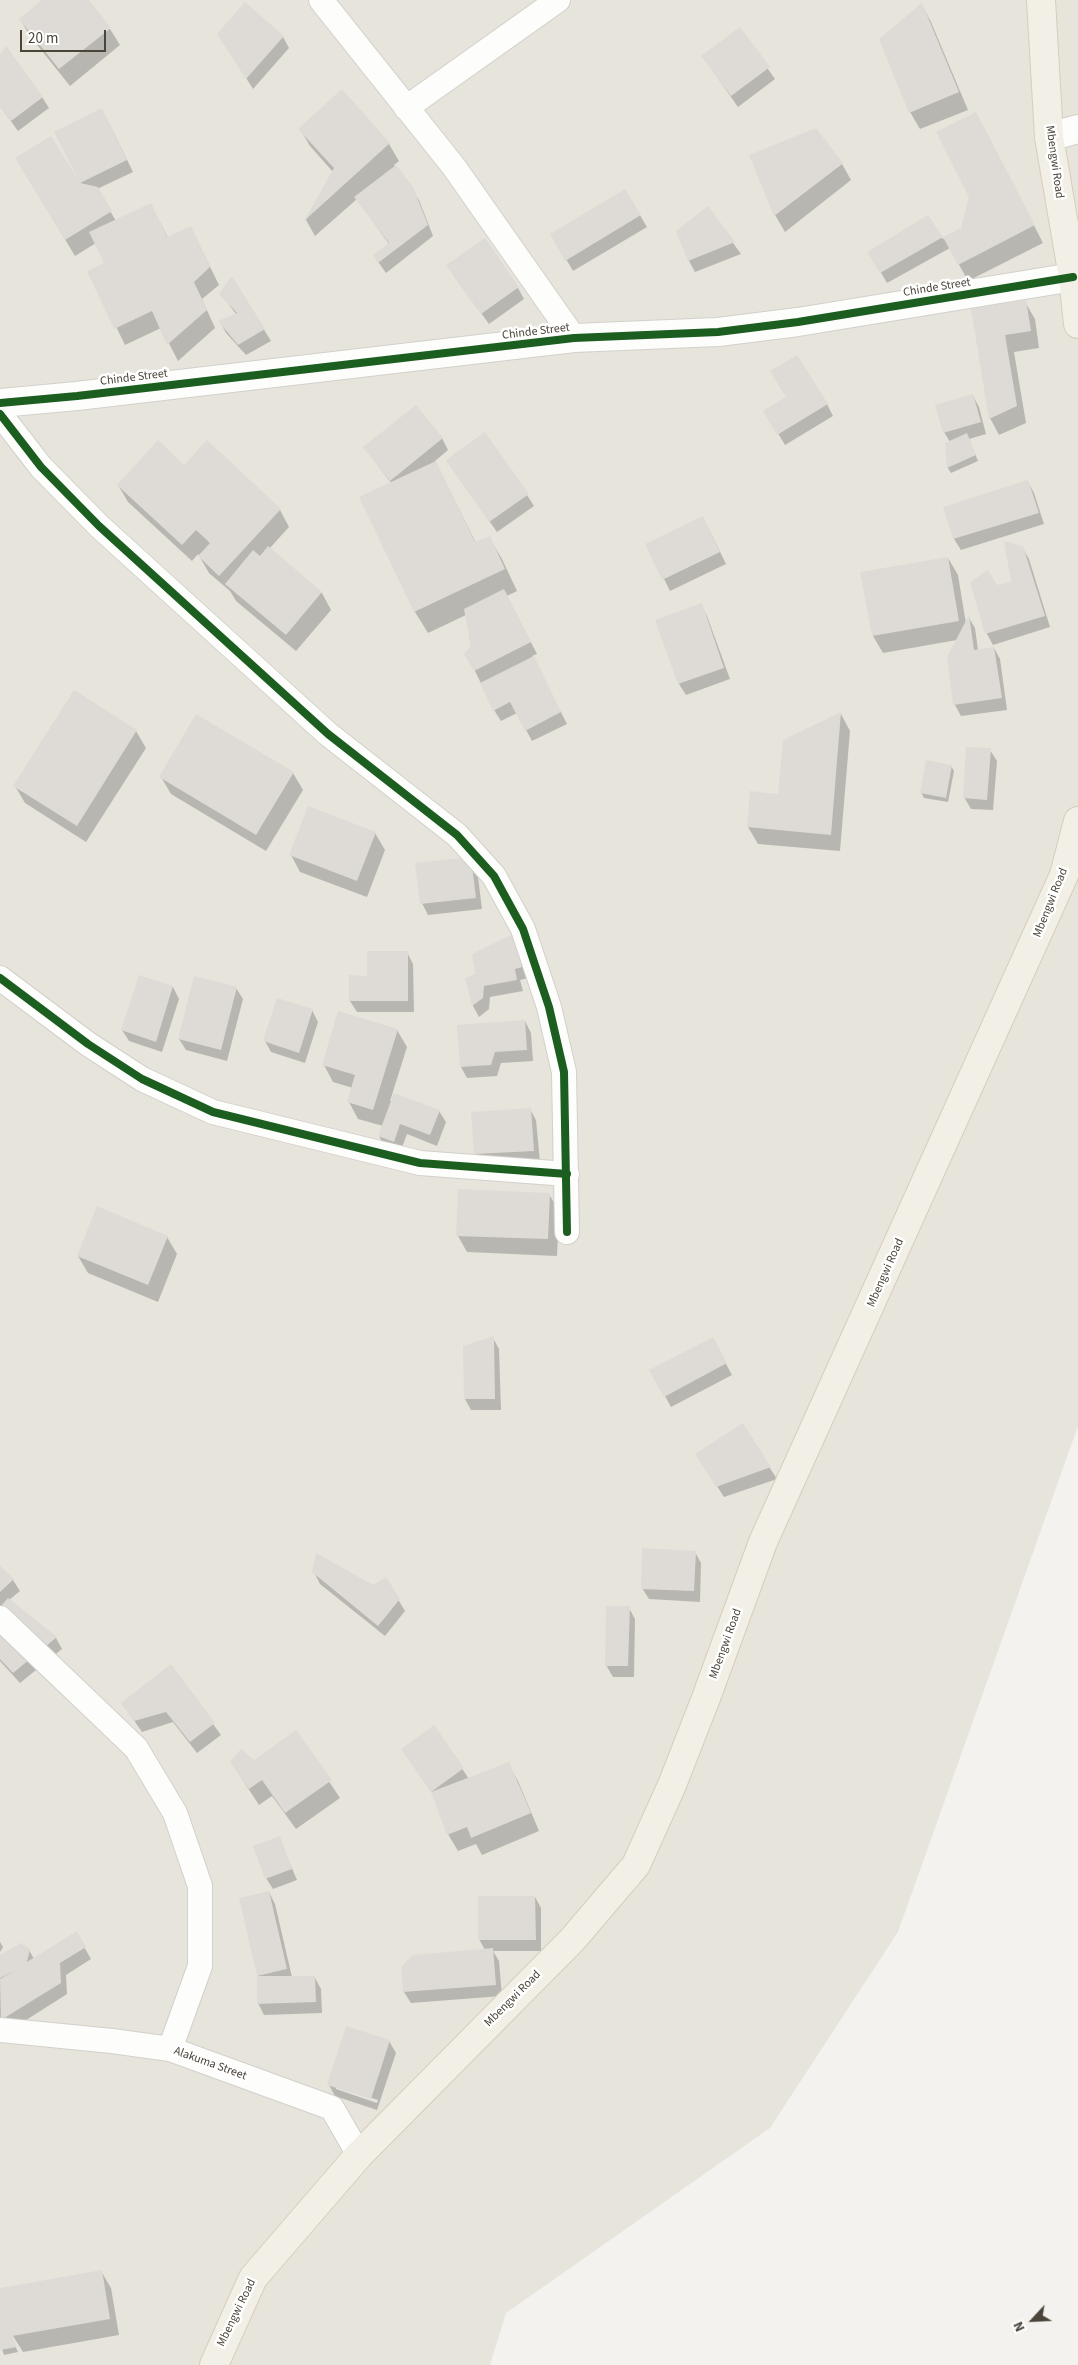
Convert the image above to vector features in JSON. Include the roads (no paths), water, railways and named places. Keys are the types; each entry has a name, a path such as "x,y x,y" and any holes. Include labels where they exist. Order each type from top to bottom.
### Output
{"main road":[{"name":"Mbengwi Road","path":"1041,0 1049,137 1073,277 1078,324"},
{"name":"Mbengwi Road","path":"214,2365 253,2278 359,2155 573,1939 636,1865 672,1785 763,1542 998,1026 1064,875 1078,820"}],"street":[{"path":"321,0 454,167 574,338"},
{"path":"406,108 558,0"},
{"path":"1049,137 1078,129"},
{"name":"Chinde Street","path":"0,403 76,396 574,338 718,332 798,322 1073,277"},
{"path":"0,414 41,467 99,526 328,734 457,835 494,876 523,930 549,1007 564,1072 568,1174 567,1232"},
{"path":"0,978 88,1044 142,1079 213,1112 420,1163 568,1174"},
{"path":"0,1618 136,1748 175,1813 200,1886 200,1966 170,2049"},
{"name":"Alakuma Street","path":"0,2030 112,2041 170,2049 332,2108 359,2155"}]}
